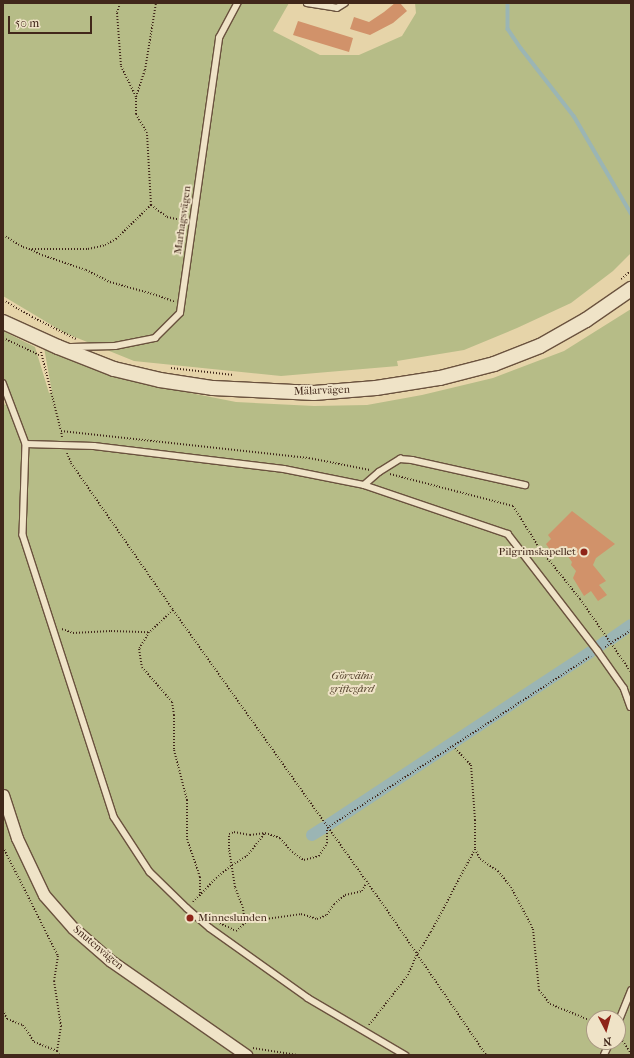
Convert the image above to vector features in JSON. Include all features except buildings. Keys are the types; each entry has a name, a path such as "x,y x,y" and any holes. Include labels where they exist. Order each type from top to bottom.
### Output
{"street":[{"name":"Mälarvägen","path":"3,322 58,348 114,369 160,380 213,388 314,393 376,388 440,378 494,364 540,346 586,320 626,285"},
{"name":"Snutenvägen","path":"3,795 17,838 44,895 73,928 111,961 246,1055"}],"lane":[{"name":"Marhagsvägen","path":"58,348 115,346 155,338 180,313 219,38 238,3"},
{"path":"307,3 337,8 345,3"},
{"path":"3,383 26,444 23,535 114,817 150,872 186,908 210,928 308,998 405,1055"},
{"path":"26,444 94,446 284,469 364,485 508,534 598,651 624,688 631,707"},
{"path":"364,485 379,472 400,459 412,460 524,484"},
{"path":"623,1010 631,991"}],"path":[{"path":"120,3 117,13 121,66 136,97"},
{"path":"29,249 88,249 105,245 116,239 151,205 147,133 136,114 136,97 145,70 156,3"},
{"path":"151,205 168,217 193,222"},
{"path":"3,235 17,244 42,255 86,270 110,282 181,304"},
{"path":"626,285 631,271"},
{"path":"3,300 32,317 93,347"},
{"path":"3,338 41,356"},
{"path":"38,339 41,356 71,463 172,610 366,884 380,900 416,956 486,1055"},
{"path":"164,367 240,376"},
{"path":"61,431 310,458 379,472 513,506 540,549 580,599 631,672"},
{"path":"172,610 149,632 139,650 142,667 172,702 174,714 174,750 188,800 187,839 200,877 200,896"},
{"path":"52,626 73,633 111,631 149,632"},
{"path":"327,828 598,651 612,644 631,630"},
{"path":"453,746 471,765 475,820 475,849 480,859 498,871 511,887 533,929 539,990 550,1004 586,1019"},
{"path":"245,923 243,908 235,886 228,839 229,834 234,832 250,835 265,833 280,838 292,852 304,860 319,856 327,843 327,828"},
{"path":"186,908 200,896 216,878 232,865 247,856 265,833"},
{"path":"3,847 58,956 54,981 61,1026 57,1051 59,1055"},
{"path":"365,1031 408,975 416,956 431,932 475,849"},
{"path":"212,919 236,931 245,923 258,919 301,914 317,919 327,915 334,904 344,896 362,891 366,884"},
{"path":"3,1010 7,1018 23,1024 34,1042 57,1051"},
{"path":"234,1046 258,1048 297,1055"}],"green space":[{"path":"3,3 289,3 273,31 320,55 359,55 402,36 416,13 415,3 631,3 631,253 613,271 571,303 464,350 397,361 398,366 281,376 134,361 65,333 3,296"},
{"name":"Görvälns griftegård","path":"631,309 631,1055 3,1055 3,400 5,405 13,402 3,376 3,331 35,347 49,393 52,392 43,342 160,387 236,402 314,406 367,405 422,395 493,378 564,351"}],"waterway":[{"path":"508,3 508,29 574,116 631,213"},
{"path":"611,639 631,625"},
{"path":"598,647 605,642"},
{"path":"328,825 590,652"},
{"path":"312,835 323,828"}],"place":[{"name":"Pilgrimskapellet","path":"584,552"},
{"name":"Minneslunden","path":"190,918"}]}
